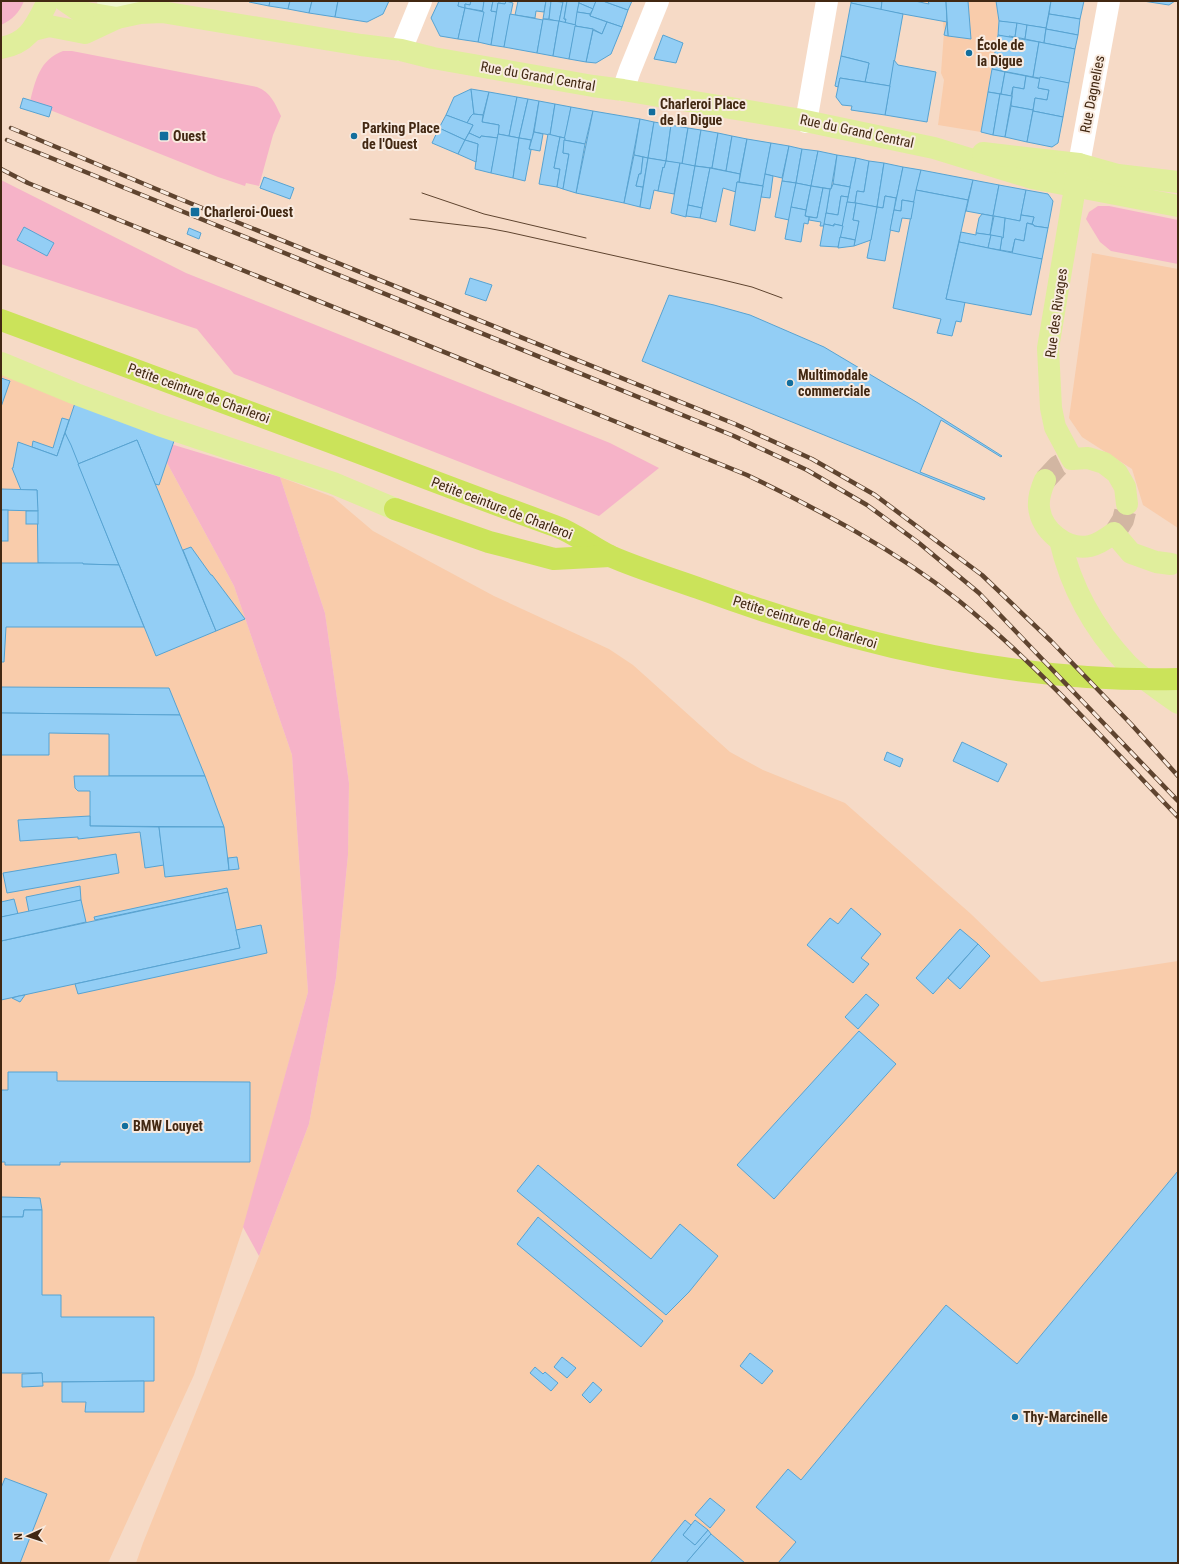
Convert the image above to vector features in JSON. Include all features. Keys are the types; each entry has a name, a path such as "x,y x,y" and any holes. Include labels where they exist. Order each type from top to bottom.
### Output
{"highway":[{"name":"Petite ceinture de Charleroi","path":"1,320 323,439 499,507 561,528 610,556 738,603 876,644 988,667 1060,675 1178,679"},
{"path":"395,509 489,542 554,559 610,556"}],"main road":[{"path":"2,50 26,37 33,30 47,1"},
{"name":"Rue du Grand Central","path":"66,1 81,12 112,10 140,13 162,12 361,45 400,50 433,58 834,126 934,148 1032,178 1107,191 1178,206"},
{"name":"Rue du Grand Central","path":"33,30 49,26 85,33 112,10"},
{"name":"Rue du Grand Central","path":"934,148 1079,164 1111,174 1178,182"},
{"name":"Rue Dagnelies","path":"1075,186 1079,164"},
{"name":"Rue des Rivages","path":"1075,186 1048,348 1051,408 1055,428 1070,460 1088,458 1104,463 1117,473 1125,487 1127,504"},
{"path":"3,364 90,400 159,425 333,483 395,509"},
{"path":"1045,480 1040,491 1039,507 1041,517 1046,527 1060,540 1073,545 1088,546 1102,542 1115,532 1131,553 1156,562 1171,564"},
{"path":"1060,540 1065,564 1077,594 1100,632 1128,665 1178,703"}],"street":[{"path":"400,50 421,1"},
{"path":"624,90 630,70 658,1"},
{"path":"806,122 828,1"},
{"name":"Rue Dagnelies","path":"1079,164 1109,1"}],"shaded area":[{"path":"1,1 24,1 15,15 1,25"},
{"name":"École de la Digue","path":"941,1 996,1 999,24 981,132 938,125 944,80 941,73 944,32"},
{"path":"63,51 72,51 262,89 272,99 281,116 273,135 259,186 246,183 245,186 218,177 30,102 34,86 44,65 49,59"},
{"path":"1,180 186,273 610,443 659,468 599,516 234,374 197,329 1,264"},
{"path":"1098,206 1109,206 1178,220 1178,264 1111,251 1100,242 1086,219 1089,212"},
{"path":"1092,253 1178,269 1178,528 1143,505 1132,469 1082,437 1069,418"},
{"path":"1,372 154,439 234,586 292,755 308,992 246,1219 194,1375 108,1563 1,1563"},
{"path":"154,439 280,477 325,613 349,783 348,855 336,978 309,1124 259,1256 243,1227 308,992 292,755 234,586"},
{"name":"Thy-Marcinelle","path":"280,477 333,497 373,531 494,596 609,649 633,665 730,752 763,770 845,803 971,914 1041,982 1178,961 1178,1563 136,1563 259,1256 309,1124 336,978 348,855 349,783 325,613"}],"building":[{"path":"270,1 269,6 249,2"},
{"path":"270,1 290,1 288,9 269,6"},
{"path":"290,1 312,1 309,13 288,9"},
{"path":"312,1 338,1 335,17 309,13"},
{"path":"338,1 389,1 383,14 367,22 335,17"},
{"path":"439,1 459,1 458,6 465,8 458,39 440,36 431,18"},
{"path":"459,1 471,1 470,5 465,4 465,8 458,6"},
{"path":"471,1 484,1 483,11 465,8 465,4 470,5"},
{"path":"484,1 493,1 491,11 497,12 491,45 478,42"},
{"path":"493,1 506,1 505,4 498,3 497,12 491,11"},
{"path":"506,1 513,3 504,47 491,45 498,3 505,4"},
{"path":"518,1 546,1 544,12 536,11 535,18 515,15"},
{"path":"546,1 551,1 549,19 543,19"},
{"path":"551,1 563,2 559,22 549,19"},
{"path":"556,1 567,1 564,19 566,19 565,23 559,22 563,2"},
{"path":"567,1 579,1 576,25 565,23 566,19 564,19"},
{"path":"579,1 596,1 593,9 579,3"},
{"path":"596,1 603,1 628,10 622,27 590,16"},
{"path":"603,1 632,1 628,10"},
{"path":"851,1 882,1 881,10 851,3"},
{"path":"882,1 915,1 929,4 928,1 946,1 947,22 881,10"},
{"path":"946,1 968,1 971,39 948,36"},
{"path":"996,1 1051,1 1046,28 999,21"},
{"path":"1051,1 1084,1 1080,19 1049,14"},
{"path":"1143,1 1175,1 1169,5"},
{"path":"579,3 593,9 590,14 577,12"},
{"path":"851,3 903,14 890,86 865,82 869,63 841,56"},
{"path":"465,8 484,12 478,42 458,39"},
{"path":"577,12 590,14 590,16 607,22 602,34 593,29 575,26"},
{"path":"510,14 543,20 537,53 504,47"},
{"path":"1049,14 1080,19 1078,35 1046,29"},
{"path":"543,19 559,21 553,56 537,53"},
{"path":"559,21 576,25 569,59 553,56"},
{"path":"999,21 1017,23 1015,37 1009,36 1009,38 998,35"},
{"path":"607,22 622,27 611,54 596,63 586,62 593,30 602,34"},
{"path":"947,22 948,36 944,35"},
{"path":"1017,23 1027,25 1025,39 1015,37"},
{"path":"1027,25 1046,28 1044,43 1025,39"},
{"path":"575,26 593,29 586,62 569,59"},
{"path":"1046,29 1078,35 1075,49 1044,43"},
{"path":"663,35 683,43 676,63 654,59"},
{"path":"998,35 1039,42 1033,77 992,69"},
{"path":"1039,42 1075,49 1069,83 1033,77"},
{"path":"841,56 869,63 865,82 840,78 838,87 835,86"},
{"path":"894,60 898,65 936,72 927,122 885,115"},
{"path":"992,69 1005,72 1001,94 988,92"},
{"path":"1005,72 1026,76 1024,89 1013,87 1011,96 1001,94"},
{"path":"1026,76 1040,79 1038,88 1049,90 1047,100 1035,98 1033,110 1011,106 1013,87 1024,89"},
{"path":"1040,77 1069,83 1063,117 1033,111 1035,98 1047,100 1049,90 1038,88"},
{"path":"840,78 890,86 885,115 851,110 852,106 842,105 836,97"},
{"path":"471,89 474,114 467,123 446,115 454,97"},
{"path":"471,89 489,92 483,115 474,114"},
{"path":"489,92 517,97 509,136 498,134 499,125 482,122"},
{"path":"988,92 1000,94 993,135 981,132"},
{"path":"1000,94 1012,96 1005,137 993,135"},
{"path":"517,97 528,99 519,138 509,136"},
{"path":"23,98 52,107 49,117 20,108"},
{"path":"528,99 539,101 532,140 519,138"},
{"path":"539,101 555,104 550,135 534,132"},
{"path":"555,104 571,107 565,138 550,135"},
{"path":"1011,106 1033,110 1027,142 1005,137"},
{"path":"571,107 593,111 585,144 564,140"},
{"path":"593,111 640,119 624,203 576,193"},
{"path":"1033,111 1063,117 1058,143 1052,147 1027,142"},
{"path":"473,114 483,115 482,122 499,125 498,138 481,136 480,138 469,133 473,125 467,123"},
{"path":"446,115 473,125 465,140 439,128"},
{"path":"640,119 654,122 648,158 634,155"},
{"path":"654,122 671,125 666,161 648,158"},
{"path":"671,125 688,128 682,164 666,161"},
{"path":"439,128 465,140 458,154 432,143"},
{"path":"688,128 701,130 695,166 682,164"},
{"path":"701,130 718,133 712,168 695,166"},
{"path":"534,132 543,134 540,151 529,149"},
{"path":"469,133 480,138 481,136 498,138 491,173 475,169 478,144 465,140"},
{"path":"718,133 732,136 726,171 712,168"},
{"path":"498,134 519,138 513,178 491,173"},
{"path":"548,134 560,137 554,168 560,169 557,187 539,184"},
{"path":"732,136 747,139 740,174 726,171"},
{"path":"560,137 565,138 563,153 569,154 563,189 557,187 560,169 554,168"},
{"path":"519,138 531,140 529,149 531,150 525,181 513,178"},
{"path":"747,139 771,143 763,186 739,182"},
{"path":"465,140 478,144 476,162 458,154"},
{"path":"564,140 585,144 576,193 563,189 569,154 563,153"},
{"path":"771,143 789,146 782,178 765,174"},
{"path":"789,146 802,149 796,183 782,181"},
{"path":"802,149 818,151 811,186 796,183"},
{"path":"818,151 837,155 831,189 811,186"},
{"path":"634,155 643,157 641,174 639,174 636,186 643,187 640,207 624,203"},
{"path":"837,155 856,158 850,187 833,184"},
{"path":"643,157 648,158 643,187 636,186 639,174 641,174"},
{"path":"648,158 666,161 664,168 663,167 658,191 654,190 650,209 640,207"},
{"path":"856,158 869,161 864,192 857,191 855,203 847,202"},
{"path":"666,161 680,163 674,194 658,191 663,167 664,168"},
{"path":"869,161 884,163 877,207 855,203 857,191 864,192"},
{"path":"680,163 695,166 686,217 671,213"},
{"path":"884,163 903,167 897,196 896,198 885,196 883,208 877,207"},
{"path":"695,166 710,168 702,208 688,205"},
{"path":"903,167 921,170 914,202 902,200 901,211 894,210"},
{"path":"710,168 740,174 736,192 723,188 716,222 700,218"},
{"path":"921,170 973,180 968,200 916,190"},
{"path":"765,174 773,176 770,198 761,197"},
{"path":"264,177 294,188 290,199 260,188"},
{"path":"973,180 999,185 993,216 966,211"},
{"path":"782,181 796,183 789,220 775,217"},
{"path":"737,182 763,186 755,231 730,225"},
{"path":"796,183 811,186 806,210 791,207"},
{"path":"833,184 850,187 848,197 841,196 838,215 826,213 830,189"},
{"path":"999,185 1026,190 1020,221 993,216"},
{"path":"811,186 823,188 817,218 805,216"},
{"path":"823,188 830,189 824,226 820,226 821,222 809,220 809,217 817,218"},
{"path":"916,190 968,200 946,299 965,302 961,322 956,321 952,336 937,333 941,319 893,308"},
{"path":"1026,190 1048,194 1053,201 1048,228 1034,226 1032,224 1034,217 1021,215"},
{"path":"841,196 848,197 843,226 824,224 826,213 838,215"},
{"path":"885,196 896,198 885,261 867,258 877,207 883,208"},
{"path":"902,200 914,202 911,219 902,218 899,232 890,230 894,210 901,211"},
{"path":"847,202 856,203 853,220 859,221 856,240 840,237"},
{"path":"856,203 877,207 871,240 854,246 859,221 853,220"},
{"path":"688,205 702,208 700,218 686,216"},
{"path":"791,207 806,210 805,216 809,217 808,224 804,223 801,242 785,239"},
{"path":"982,214 993,216 990,235 976,233 979,218"},
{"path":"1021,215 1034,217 1032,224 1027,223 1024,241 1015,239 1012,252 1000,250 1005,218 1020,221"},
{"path":"994,216 1005,218 1003,238 990,235"},
{"path":"1027,223 1034,226 1048,228 1042,259 1012,254 1015,239 1024,241"},
{"path":"824,224 843,226 838,247 820,246"},
{"path":"24,227 54,243 47,256 17,240"},
{"path":"189,228 201,233 199,239 187,234"},
{"path":"961,232 976,235 976,233 991,235 988,248 959,242"},
{"path":"991,235 1002,237 1000,250 988,248"},
{"path":"840,237 855,240 854,246 838,248"},
{"path":"959,242 1042,259 1031,315 946,299"},
{"path":"470,278 492,285 486,301 465,294"},
{"name":"Multimodale commerciale","path":"669,295 750,315 824,347 918,403 1002,456 1001,457 941,420 920,472 985,498 984,500 642,361"},
{"path":"1,378 10,381 1,407"},
{"path":"75,403 175,438 159,485 155,484 137,440 78,464 65,433"},
{"path":"62,418 69,420 57,456 32,447 33,441 53,448"},
{"path":"65,433 119,565 38,563 37,490 21,490 12,468 18,442 57,456"},
{"path":"137,440 216,631 156,656 78,464"},
{"path":"1,489 37,490 38,511 1,510"},
{"path":"1,510 8,510 8,541 1,541"},
{"path":"26,511 38,511 38,524 26,524"},
{"path":"191,547 245,619 216,631 183,550"},
{"path":"1,563 83,563 119,565 144,627 6,627 4,662 1,662"},
{"path":"1,687 169,688 180,715 1,713"},
{"path":"1,713 180,715 205,776 109,776 109,734 49,733 49,755 1,755"},
{"path":"962,742 1007,764 998,782 953,761"},
{"path":"887,752 903,759 900,767 884,760"},
{"path":"74,776 205,776 224,827 90,826 90,791 78,791 75,788"},
{"path":"90,816 90,826 159,827 164,865 145,868 140,832 78,839 78,837 20,841 18,820"},
{"path":"159,827 224,827 229,870 165,877"},
{"path":"116,854 119,873 7,893 3,873"},
{"path":"237,857 239,869 229,870 228,858"},
{"path":"80,886 81,900 29,912 26,897"},
{"path":"227,888 228,892 95,920 94,917"},
{"path":"228,892 240,948 1,1000 1,941"},
{"path":"14,899 18,914 1,917 1,902"},
{"path":"81,900 86,922 1,941 1,917"},
{"path":"851,908 881,934 861,958 869,964 853,983 807,945 830,918 838,924"},
{"path":"261,925 267,953 78,994 75,984 240,948 236,930"},
{"path":"960,929 978,944 933,994 916,978"},
{"path":"978,944 990,956 960,989 948,978"},
{"path":"866,994 879,1005 858,1029 845,1017"},
{"path":"25,995 20,1002 12,998 19,996"},
{"path":"859,1031 896,1064 774,1199 737,1165"},
{"name":"BMW Louyet","path":"8,1072 57,1072 57,1081 250,1082 250,1162 60,1162 60,1165 5,1165 5,1162 1,1162 1,1090 8,1090"},
{"path":"538,1165 651,1259 680,1224 718,1256 689,1292 666,1315 517,1191"},
{"name":"Thy-Marcinelle","path":"1178,1171 1178,1563 778,1563 796,1542 756,1507 788,1469 801,1480 946,1305 1017,1364"},
{"path":"1,1197 40,1198 42,1210 24,1210 23,1217 1,1217"},
{"path":"24,1210 42,1210 42,1295 61,1295 61,1317 154,1317 154,1381 42,1382 42,1373 1,1373 1,1217 23,1217"},
{"path":"538,1217 663,1321 641,1347 517,1244"},
{"path":"750,1353 773,1371 762,1384 740,1366"},
{"path":"562,1357 576,1368 567,1378 554,1367"},
{"path":"535,1367 543,1374 545,1372 558,1383 551,1391 530,1373"},
{"path":"42,1373 43,1386 22,1387 22,1374"},
{"path":"144,1381 144,1412 85,1412 86,1402 62,1402 62,1382"},
{"path":"593,1382 602,1390 590,1403 582,1395"},
{"path":"5,1478 47,1494 20,1563 5,1563 1,1561 1,1488"},
{"path":"710,1498 725,1510 710,1528 695,1515"},
{"path":"685,1520 691,1525 683,1535 695,1545 708,1530 711,1534 686,1563 650,1563"},
{"path":"695,1520 708,1530 695,1545 683,1535"},
{"path":"711,1534 745,1563 686,1563"}],"tunnel":[{"path":"1045,480 1058,466 1068,461"},
{"path":"1116,531 1123,520 1127,504"}],"tram line":[{"path":"422,193 484,214 586,238"},
{"path":"410,219 487,228 508,232 719,279 752,287 782,298"}],"railway":[{"path":"11,128 180,199 735,424 812,459 875,495 982,575 1051,641 1131,724 1178,776"},
{"path":"7,140 734,436 807,470 867,505 919,543 979,593 1178,801"},
{"path":"1,169 28,183 747,475 829,517 883,548 934,581 988,625 1071,705 1178,817"}],"place":[{"name":"École de la Digue","path":"969,53"},
{"name":"Charleroi Place de la Digue","path":"652,112"},
{"name":"Ouest","path":"164,136"},
{"name":"Parking Place de l'Ouest","path":"354,136"},
{"name":"Charleroi-Ouest","path":"195,212"},
{"name":"Multimodale commerciale","path":"790,383"},
{"name":"BMW Louyet","path":"125,1126"},
{"name":"Thy-Marcinelle","path":"1015,1417"}]}
